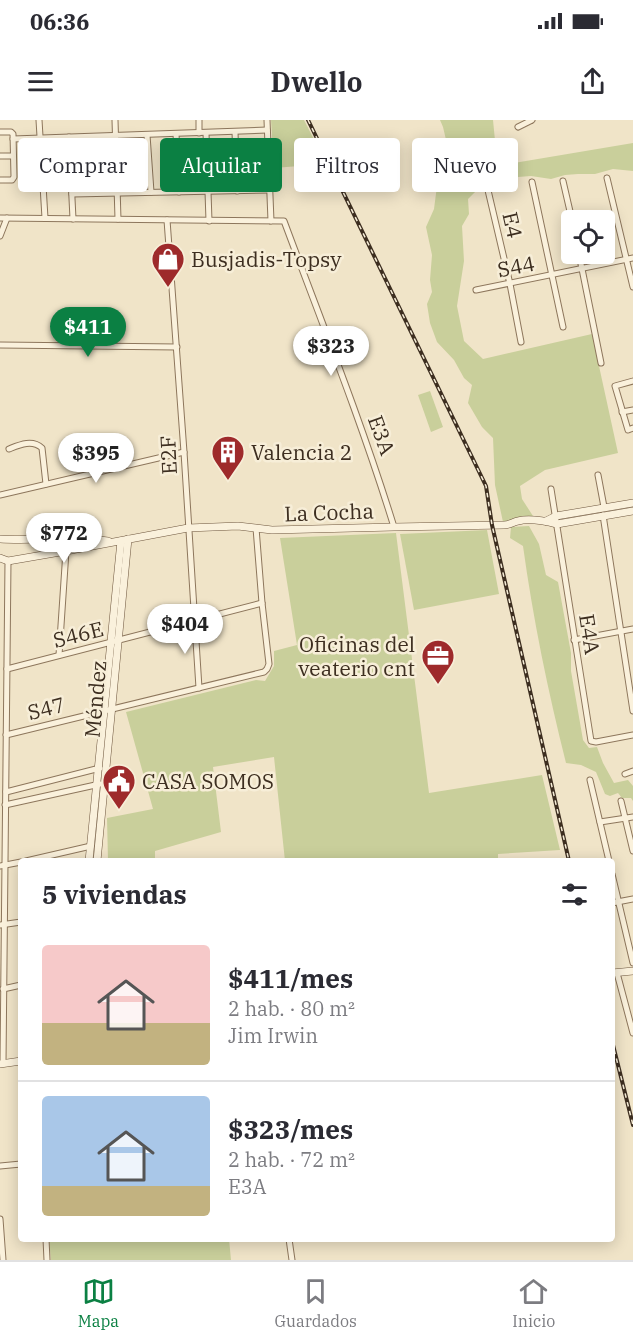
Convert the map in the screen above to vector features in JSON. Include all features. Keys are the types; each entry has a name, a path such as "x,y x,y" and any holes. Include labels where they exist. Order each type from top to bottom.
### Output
{"street":[{"path":"39,120 40,138 267,130"},
{"path":"115,120 116,136"},
{"path":"199,120 203,138"},
{"path":"267,120 267,138"},
{"path":"518,127 532,120"},
{"path":"0,132 11,132 14,156 14,179 0,180"},
{"path":"235,132 235,138"},
{"path":"176,134 176,138"},
{"path":"147,135 150,192"},
{"path":"13,139 18,139"},
{"path":"0,156 14,156"},
{"path":"607,178 630,259 633,287"},
{"path":"563,181 570,210"},
{"path":"532,182 562,327"},
{"path":"43,192 45,218"},
{"path":"73,219 72,194 160,192"},
{"path":"208,192 209,220"},
{"path":"0,236 3,218 271,221 270,192"},
{"name":"E4","path":"488,192 521,342"},
{"path":"118,193 118,219"},
{"name":"E2F","path":"167,220 199,688"},
{"name":"E3A","path":"271,221 284,221 375,464 394,526"},
{"name":"S44","path":"476,290 630,259"},
{"path":"582,264 602,363"},
{"path":"0,345 177,347"},
{"path":"633,381 615,386 628,430 633,429"},
{"path":"622,412 633,410"},
{"path":"9,449 20,444 38,444 42,448 46,484"},
{"path":"0,495 184,452"},
{"path":"598,475 633,711"},
{"name":"E4A","path":"551,489 591,741 633,735"},
{"name":"La Cocha","path":"8,561 188,528 238,526 272,530 509,525 518,521 556,520 633,503"},
{"name":"La Cocha","path":"604,511 633,510"},
{"path":"256,528 262,603"},
{"name":"La Cocha","path":"0,540 87,538 121,541"},
{"name":"Méndez","path":"90,858 94,845 102,768 121,541"},
{"path":"59,655 66,551"},
{"path":"0,558 8,561 7,669 3,678 6,792 2,866 2,1064 18,1061"},
{"name":"S46E","path":"7,669 262,603"},
{"name":"S47","path":"6,735 264,672 269,664 262,603"},
{"path":"0,627 8,627"},
{"path":"574,640 633,629"},
{"path":"6,792 102,768"},
{"path":"625,774 633,771"},
{"path":"590,780 608,858"},
{"path":"5,805 100,784"},
{"path":"621,801 633,851"},
{"path":"600,822 633,817"},
{"path":"39,858 94,845"},
{"name":"Méndez","path":"94,845 96,858"},
{"path":"2,866 18,863"},
{"path":"633,899 615,902 633,963"},
{"path":"2,925 18,922"},
{"path":"633,970 615,973 633,1033"},
{"path":"3,989 18,985"},
{"path":"0,1166 18,1164"},
{"path":"0,1219 3,1260"},
{"path":"46,1242 47,1260"},
{"path":"289,1242 292,1260"}],"green space":[{"path":"271,120 304,120 313,138 294,138 294,166 282,167 282,138 272,138"},
{"path":"440,120 493,120 495,138 446,138"},
{"path":"633,143 633,171 613,169 595,174 565,175 551,179 518,177 518,162"},
{"path":"436,192 475,192 468,199 469,214 462,226 464,261 457,306 464,341 483,359 592,334 618,453 545,470 520,486 522,499 533,516 503,522 495,485 493,438 482,427 468,403 472,385 464,378 454,360 437,342 430,323 427,304 432,292 430,280 432,255 426,227 434,209"},
{"path":"430,391 443,427 431,432 418,395"},
{"path":"529,526 539,544 546,575 558,582 583,740 589,748 597,747 614,783 628,780 633,786 633,801 631,798 622,798 618,793 610,796 605,794 596,772 581,765 566,763 541,655 523,546 510,538 511,527"},
{"path":"487,530 499,594 414,610 400,534"},
{"path":"396,533 429,793 542,775 560,850 498,854 498,858 285,858 274,757 213,767 221,832 155,851 155,858 108,858 107,818 153,809 126,712 256,680 265,681 274,666 274,651 297,645 280,538"},
{"path":"49,1242 229,1242 231,1260 51,1260"}],"railway":[{"path":"308,120 486,486 492,525 568,858"},
{"path":"615,1053 633,1125"}],"place":[{"name":"Busjadis-Topsy","path":"168,288"},
{"name":"Valencia 2","path":"228,481"},
{"name":"Oficinas del veaterio cnt","path":"438,685"},
{"name":"CASA SOMOS","path":"119,810"}]}
